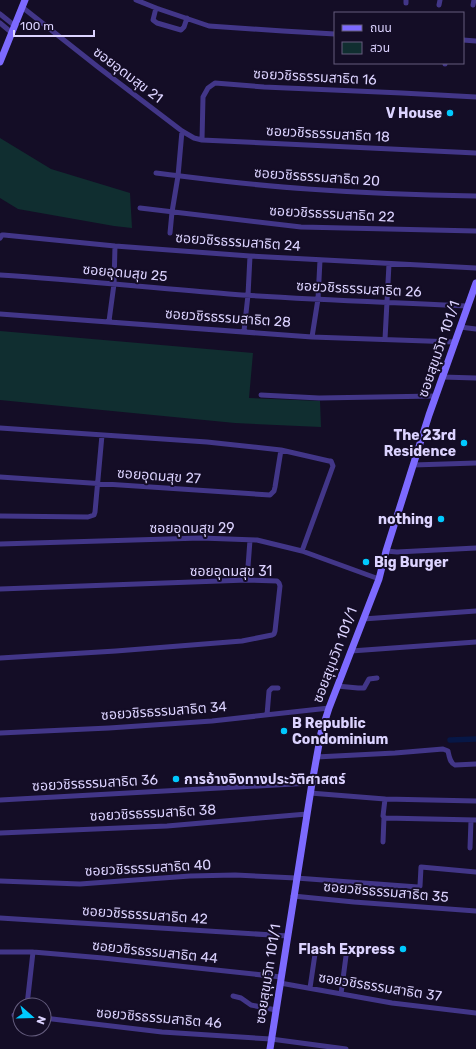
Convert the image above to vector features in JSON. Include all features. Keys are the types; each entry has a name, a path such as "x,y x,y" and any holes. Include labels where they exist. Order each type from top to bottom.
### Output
{"street":[{"path":"136,0 209,26 334,34"},
{"path":"0,62 24,3"},
{"name":"ซอยอุดมสุข 21","path":"24,3 98,67 182,130"},
{"path":"156,8 153,20 157,23 181,30 184,26 186,18"},
{"path":"0,14 14,29"},
{"path":"0,23 14,29"},
{"path":"464,40 476,41"},
{"name":"ซอยวชิรธรรมสาธิต 16","path":"202,140 203,97 208,88 215,84 476,97"},
{"path":"170,233 178,176 182,130"},
{"name":"ซอยวชิรธรรมสาธิต 18","path":"182,130 194,138 202,140 476,154"},
{"name":"ซอยวชิรธรรมสาธิต 20","path":"156,173 238,183 306,189 370,193 476,196"},
{"name":"ซอยวชิรธรรมสาธิต 22","path":"140,208 300,227 476,232"},
{"name":"ซอยวชิรธรรมสาธิต 24","path":"1,235 115,246 250,256 476,268"},
{"path":"109,321 114,284 115,246"},
{"path":"244,332 250,256"},
{"path":"312,337 318,299 320,260"},
{"path":"385,339 389,264"},
{"name":"ซอยอุดมสุข 25","path":"0,275 248,295"},
{"name":"ซอยสุขุมวิท 101/1","path":"270,1049 293,896 321,732 378,579 442,377 468,306 473,297 476,284"},
{"name":"ซอยวชิรธรรมสาธิต 26","path":"248,295 468,306"},
{"name":"ซอยวชิรธรรมสาธิต 28","path":"0,314 312,337 455,342"},
{"path":"460,327 476,329"},
{"path":"442,377 476,378"},
{"path":"261,395 320,398 436,396"},
{"path":"0,428 207,442 281,450 330,460 333,466 302,551"},
{"path":"0,516 93,516 95,512 102,435"},
{"name":"ซอยอุดมสุข 27","path":"0,477 270,495 274,491 275,487 281,450"},
{"path":"413,465 476,463"},
{"name":"ซอยอุดมสุข 29","path":"0,544 201,538 263,541 302,551 378,579"},
{"path":"247,580 250,540"},
{"path":"386,551 397,552 476,548"},
{"name":"ซอยอุดมสุข 31","path":"0,589 247,580 277,581 280,586 276,631 272,636 242,641 0,658"},
{"path":"363,619 476,611"},
{"path":"351,652 476,642"},
{"path":"337,686 364,688 368,679 377,678"},
{"path":"267,715 269,691 272,688 278,688"},
{"name":"ซอยวชิรธรรมสาธิต 34","path":"0,733 212,721 329,708"},
{"path":"316,757 443,749 448,751 451,762 454,765 476,764"},
{"name":"ซอยวชิรธรรมสาธิต 36","path":"0,800 312,783"},
{"path":"310,793 385,799 476,801"},
{"path":"383,842 385,799"},
{"name":"ซอยวชิรธรรมสาธิต 38","path":"0,832 168,826 307,814"},
{"path":"384,817 474,820 470,848"},
{"name":"ซอยวชิรธรรมสาธิต 40","path":"0,881 80,884 190,876 235,875 418,887 420,884 421,867 476,872"},
{"name":"ซอยวชิรธรรมสาธิต 35","path":"293,896 476,911"},
{"name":"ซอยวชิรธรรมสาธิต 42","path":"0,918 288,936"},
{"name":"ซอยวชิรธรรมสาธิต 44","path":"0,952 33,952 103,958 281,980"},
{"path":"28,997 33,952"},
{"path":"310,988 315,954"},
{"path":"341,994 346,956"},
{"name":"ซอยวชิรธรรมสาธิต 37","path":"281,980 310,988 392,1003 476,1013"},
{"path":"233,996 241,998 251,1005 276,1010"},
{"name":"ซอยวชิรธรรมสาธิต 46","path":"52,1019 162,1032 271,1039 346,1049"}],"green space":[{"path":"0,138 51,169 130,193 132,228 18,209 0,198"},
{"path":"0,331 253,353 249,398 320,401 321,427 235,423 0,400"}],"waterway":[{"path":"450,740 476,739"}],"place":[{"name":"V House","path":"450,113"},
{"name":"The 23rd Residence","path":"464,443"},
{"name":"nothing","path":"441,519"},
{"name":"Big Burger","path":"366,562"},
{"name":"B Republic Condominium","path":"284,731"},
{"name":"การอ้างอิงทางประวัติศาสตร์","path":"176,779"},
{"name":"Flash Express","path":"403,949"}]}
